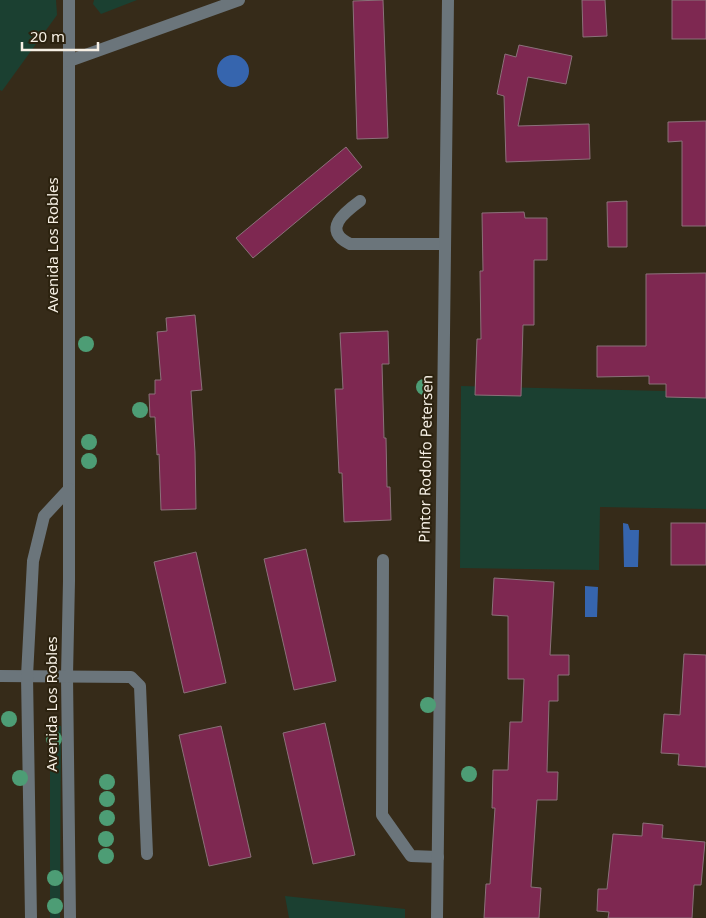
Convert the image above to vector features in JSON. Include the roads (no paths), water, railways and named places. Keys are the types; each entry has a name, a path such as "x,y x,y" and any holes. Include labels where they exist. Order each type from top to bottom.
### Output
{"street":[{"name":"Avenida Los Robles","path":"69,0 67,676 70,918"},
{"path":"69,62 239,0"},
{"name":"Pintor Rodolfo Petersen","path":"437,918 448,0"},
{"path":"360,201 338,220 340,238 350,244 445,244"},
{"name":"Avenida Los Robles","path":"31,918 28,676 33,561 44,516 69,489"},
{"path":"383,560 382,815 411,856 438,857"},
{"path":"0,676 131,677 140,686 147,854"}],"water":[{"path":"233,55 239,56 244,60 248,65 248,77 244,82 239,86 233,87 227,86 222,82 218,77 217,71 218,65 222,60 227,56"},
{"path":"623,523 628,524 630,530 639,530 638,567 624,567"},
{"path":"585,586 598,587 597,617 585,617"}]}
